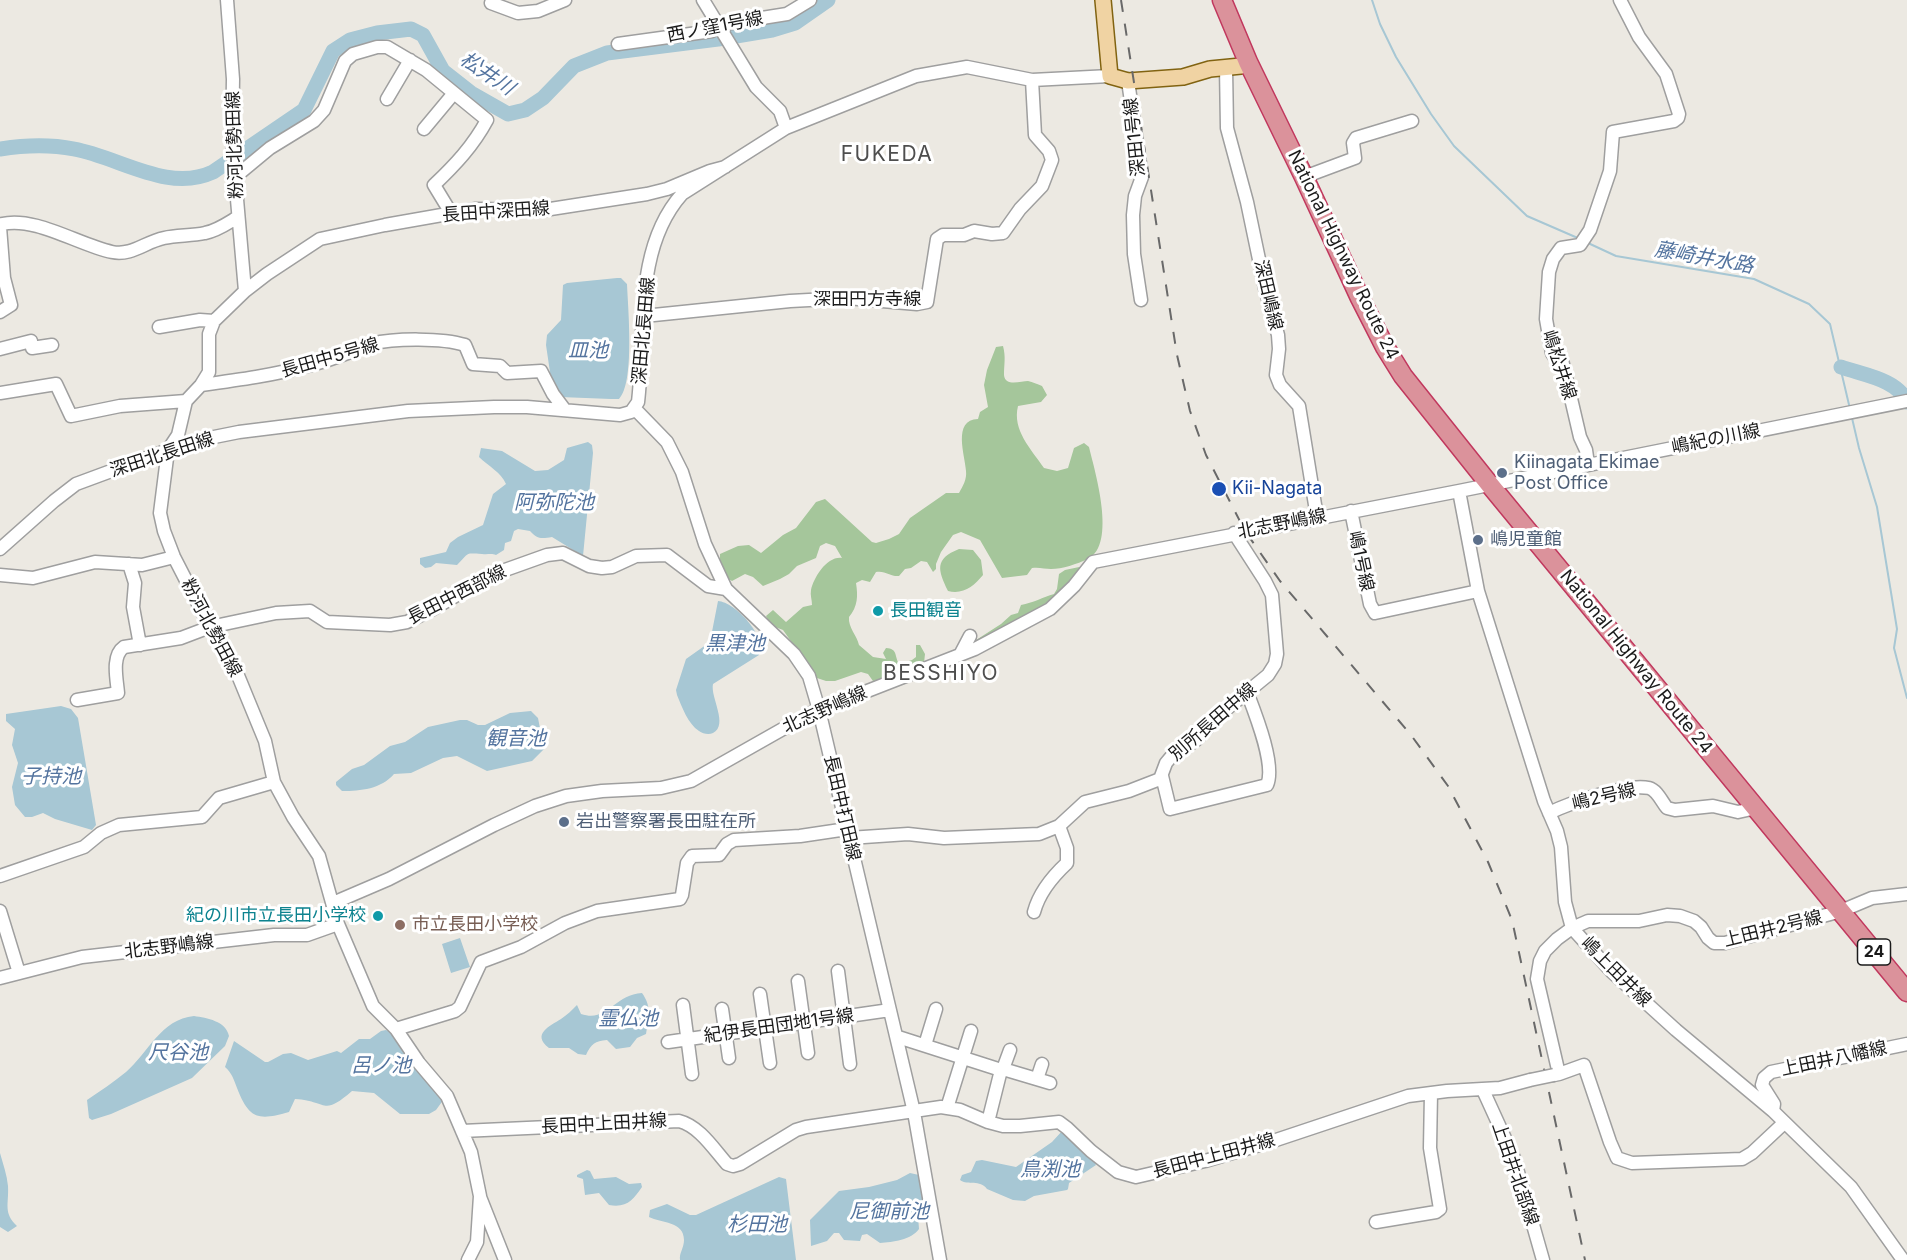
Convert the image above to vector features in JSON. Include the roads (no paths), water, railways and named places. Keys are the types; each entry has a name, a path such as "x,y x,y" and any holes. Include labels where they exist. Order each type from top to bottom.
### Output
{"highway":[{"name":"National Highway Route 24","path":"1226,3 1248,62 1385,347 1421,399 1907,992"}],"main road":[{"path":"1103,0 1110,76 1128,81 1183,77 1210,69 1241,66 1248,62"}],"street":[{"name":"粉河北勢田線","path":"227,0 233,80 232,142 245,291"},
{"path":"491,3 518,13 538,11 565,0"},
{"path":"703,0 756,87 780,111 786,128"},
{"name":"西ノ窪1号線","path":"618,44 712,31 722,33 787,14 810,0"},
{"name":"嶋松井線","path":"1588,464 1562,360 1552,353 1546,319 1549,272 1560,248 1580,245 1584,241 1610,171 1613,132 1674,121 1679,114 1666,74 1639,37 1620,0"},
{"path":"235,174 270,148 314,121 324,110 345,61 353,54 377,46 387,47 426,70 487,120 460,160 434,185 451,213"},
{"path":"387,99 410,60"},
{"name":"深田北長田線","path":"0,549 76,484 168,450 208,438 408,411 494,407 620,415 631,412 635,409 639,394 646,286 653,248 663,223 682,194 786,128 916,76 967,67 1032,80 1110,76"},
{"name":"深田嶋線","path":"1226,68 1227,128 1278,335 1276,375 1280,386 1299,406 1317,517"},
{"name":"深田円方寺線","path":"644,316 790,301 847,298 916,304 927,302 937,238 943,235 964,235 974,231 1003,233 1020,209 1042,186 1052,160 1049,151 1035,135 1032,80"},
{"name":"深田1号線","path":"1128,81 1142,177 1135,196 1133,215 1134,254 1141,300"},
{"path":"424,129 454,93"},
{"path":"1304,177 1355,158 1353,143 1356,138 1412,122"},
{"name":"長田中深田線","path":"245,291 320,239 476,209 544,210 647,194 667,189 725,167"},
{"path":"0,312 11,304 4,278 0,227 2,224 38,227 100,249 123,253 162,238 213,231 238,217"},
{"path":"159,327 200,320 214,321 245,291"},
{"name":"粉河北勢田線","path":"214,321 210,334 209,372 201,385 186,401 178,435 168,450 160,513 164,531 174,557 210,627 230,656 265,741 274,782 293,817 319,856 338,924 373,1006 396,1029 419,1063 447,1096 462,1131 476,1168 480,1196 477,1242 468,1260"},
{"path":"0,349 31,341 32,348 52,345"},
{"name":"長田中5号線","path":"201,385 285,372 314,365 375,344 434,341 465,345 473,364 500,366 507,373 541,371 553,394 565,410"},
{"path":"0,393 56,384 71,416 120,406 186,401"},
{"name":"嶋紀の川線","path":"1490,484 1905,401"},
{"name":"長田中打田線","path":"635,409 667,442 682,472 705,544 726,589 794,654 809,676 898,1037 914,1112 940,1260"},
{"name":"北志野嶋線","path":"333,903 389,879 535,806 566,796 602,790 661,788 691,781 785,726 819,710 975,649 1050,609 1074,586 1093,562 1490,484"},
{"name":"嶋上田井線","path":"1459,491 1478,591 1519,724 1561,847 1565,902 1572,928 1612,972 1676,1030 1773,1111 1823,1158 1851,1187 1903,1260"},
{"name":"嶋1号線","path":"1351,511 1370,604 1376,613 1478,591"},
{"name":"別所長田中線","path":"396,1029 455,1011 460,1007 481,962 521,947 565,923 606,909 680,899 687,863 692,856 719,855 727,844 734,840 848,834 908,834 944,838 1039,834 1059,826 1085,802 1156,782 1162,776 1166,763 1171,757 1196,740 1224,711 1268,675 1275,664 1277,654 1272,595 1234,533"},
{"name":"長田中西部線","path":"77,700 118,693 116,663 118,652 124,647 181,638 210,627 276,613 303,611 315,613 327,622 390,625 407,622 491,575 547,555 563,553 589,566 602,568 612,567 636,556 667,555 708,586 726,589"},
{"path":"0,576 33,578 95,562 142,565 174,557"},
{"path":"129,564 135,583 133,607 140,645"},
{"path":"960,655 970,636"},
{"path":"1162,776 1170,809 1267,785 1269,780 1265,748 1247,692"},
{"path":"0,876 84,847 101,833 119,825 202,816 219,798 274,782"},
{"name":"嶋2号線","path":"1549,813 1575,801 1625,789 1643,788 1650,788 1656,792 1667,808 1675,810 1713,806 1738,812 1756,808"},
{"path":"1034,912 1053,876 1067,863 1067,848 1059,826"},
{"name":"上田井2号線","path":"1572,928 1588,921 1639,921 1667,915 1680,916 1701,927 1714,943 1725,943 1841,911 1872,898 1907,894"},
{"path":"0,911 19,973"},
{"name":"北志野嶋線","path":"0,978 82,957 263,936 307,934 338,924"},
{"path":"1557,1075 1537,979 1540,960 1545,951 1572,928"},
{"path":"838,971 850,1064"},
{"path":"798,981 808,1053"},
{"path":"760,994 770,1063"},
{"path":"682,1005 692,1074"},
{"path":"722,1009 729,1058"},
{"path":"925,1045 936,1009"},
{"name":"紀伊長田団地1号線","path":"668,1042 890,1011"},
{"path":"947,1108 971,1030"},
{"path":"898,1037 1043,1082 1042,1064"},
{"name":"上田井八幡線","path":"1773,1111 1774,1104 1762,1085 1764,1078 1772,1072 1907,1044"},
{"path":"988,1122 1002,1070 1010,1050"},
{"name":"長田中上田井線","path":"462,1131 678,1120 696,1129 727,1164 733,1166 796,1130 806,1127 941,1107 960,1110 1003,1126 1059,1122 1118,1172 1136,1177 1205,1161 1276,1140 1408,1096 1500,1088 1557,1075 1584,1065 1617,1158 1632,1163 1742,1159 1784,1123"},
{"name":"上田井北部線","path":"1484,1090 1514,1158 1543,1260"},
{"path":"1376,1222 1436,1212 1440,1209 1430,1148 1431,1093"},
{"path":"480,1196 505,1260"}],"water":[{"name":"皿池","path":"621,278 627,284 629,344 629,362 624,390 619,399 560,397 551,379 546,345 547,335 561,320 563,285"},
{"name":"阿弥陀池","path":"588,442 592,445 593,453 583,556 552,537 540,538 530,531 518,529 514,531 511,541 505,543 504,550 496,555 470,554 457,565 436,563 425,568 420,564 420,558 446,552 450,543 458,537 483,525 493,494 506,484 498,473 479,457 481,448 502,451 535,471 548,470 564,460 567,448"},
{"name":"黒津池","path":"718,601 733,607 741,614 754,630 761,648 759,655 713,684 719,724 713,733 708,734 701,732 692,724 683,710 676,690 686,659 710,642"},
{"name":"子持池","path":"61,706 71,709 78,718 96,825 92,830 43,813 25,817 15,805 12,787 18,763 12,745 15,729 6,721 6,714"},
{"name":"観音池","path":"531,711 538,718 544,749 532,761 487,771 457,756 443,758 411,773 394,774 383,783 370,788 342,791 336,785 336,782 352,769 364,765 390,746 405,742 428,727 460,720 485,725 510,713"},
{"path":"460,938 470,967 451,973 442,944"},
{"name":"霊仏池","path":"642,993 649,1018 646,1034 637,1038 630,1047 616,1049 607,1040 603,1040 596,1042 586,1055 578,1054 569,1048 549,1048 542,1039 544,1031 577,1005 581,1014 598,1015 624,998"},
{"name":"尺谷池","path":"194,1016 215,1021 224,1027 229,1036 225,1046 192,1078 111,1114 92,1120 89,1118 87,1100 126,1072 164,1030 183,1018"},
{"name":"呂ノ池","path":"386,1030 395,1035 444,1099 436,1110 429,1114 400,1114 374,1093 352,1091 335,1104 325,1106 295,1099 289,1112 262,1117 251,1112 246,1106 225,1067 234,1041 265,1062 291,1053 308,1060 337,1051 341,1053 359,1039 370,1039"},
{"name":"鳥渕池","path":"1063,1130 1091,1156 1096,1165 1069,1183 1067,1190 1034,1196 1025,1201 1013,1200 981,1184 960,1180 962,1175 971,1172 976,1161 982,1160 1016,1167 1052,1142"},
{"path":"0,1153 7,1182 8,1212 17,1226 8,1232 0,1227"},
{"path":"587,1170 594,1179 616,1177 629,1184 641,1183 642,1187 629,1202 615,1206 609,1205 599,1193 585,1195 583,1179 577,1175"},
{"name":"尼御前池","path":"910,1173 919,1175 923,1205 918,1216 919,1229 916,1233 901,1240 880,1243 867,1234 862,1235 860,1241 844,1240 839,1233 834,1233 827,1241 811,1246 810,1220 839,1191 897,1180"},
{"name":"杉田池","path":"779,1177 786,1179 796,1260 680,1260 684,1240 680,1229 649,1217 650,1210 667,1204 690,1215 696,1215"}],"waterway":[{"name":"松井川","path":"0,149 37,146 65,147 161,176 196,177 213,172 304,110 333,51 350,40 377,33 411,29 423,35 443,71 471,93 508,114 525,110 543,98 574,66 607,53 772,30 795,23 828,0"},
{"name":"藤崎井水路","path":"1372,0 1380,24 1396,57 1454,146 1527,216 1580,239"},
{"name":"藤崎井水路","path":"1588,243 1616,256 1754,279 1809,304 1830,324 1850,409"},
{"path":"1841,367 1888,383 1896,388 1907,402"},
{"name":"藤崎井水路","path":"1852,418 1877,507 1897,629 1894,648 1907,698"}],"railway":[{"path":"1121,0 1177,355 1190,411 1206,455 1245,531 1280,581 1411,735 1448,786 1488,862 1512,920 1585,1260"}],"place":[{"name":"Kiinagata Ekimae Post Office","path":"1502,473"},
{"name":"Kii-Nagata","path":"1219,489"},
{"name":"嶋児童館","path":"1478,540"},
{"name":"長田観音","path":"878,611"},
{"name":"岩出警察署長田駐在所","path":"564,822"},
{"name":"紀の川市立長田小学校","path":"378,916"},
{"name":"市立長田小学校","path":"400,925"}],"district":[{"name":"FUKEDA","path":"887,155"},
{"name":"BESSHIYO","path":"941,674"}]}
